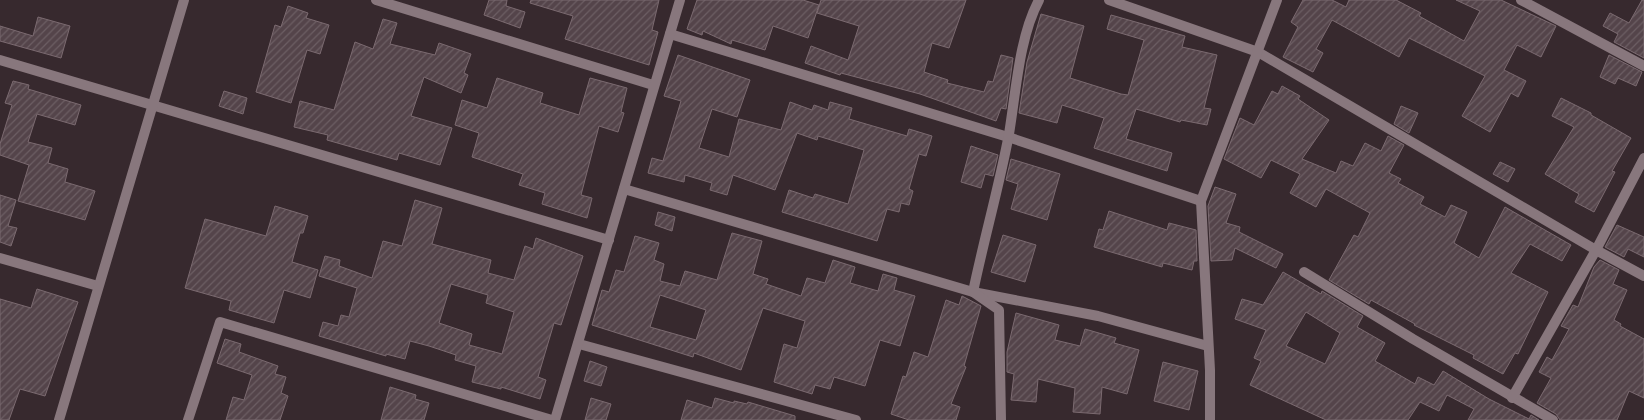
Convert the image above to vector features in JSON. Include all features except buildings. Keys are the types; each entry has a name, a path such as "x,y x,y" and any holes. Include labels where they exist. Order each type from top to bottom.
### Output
{"street":[{"path":"59,420 184,0"},
{"path":"376,0 654,85"},
{"path":"188,420 220,322 554,420 579,344 680,0"},
{"path":"973,292 1008,137 1022,56 1033,12 1040,0"},
{"path":"1109,0 1258,52 1596,250 1644,276"},
{"path":"1210,420 1201,201 1277,0"},
{"path":"1521,0 1644,66"},
{"path":"670,34 1008,137 1201,201"},
{"path":"0,60 610,240"},
{"path":"1512,398 1596,250 1644,158"},
{"path":"624,190 973,292 1098,316 1208,346"},
{"path":"0,258 98,286"},
{"path":"1304,272 1512,398 1554,420"},
{"path":"973,292 999,310 1001,420"},
{"path":"579,344 856,420"}]}
